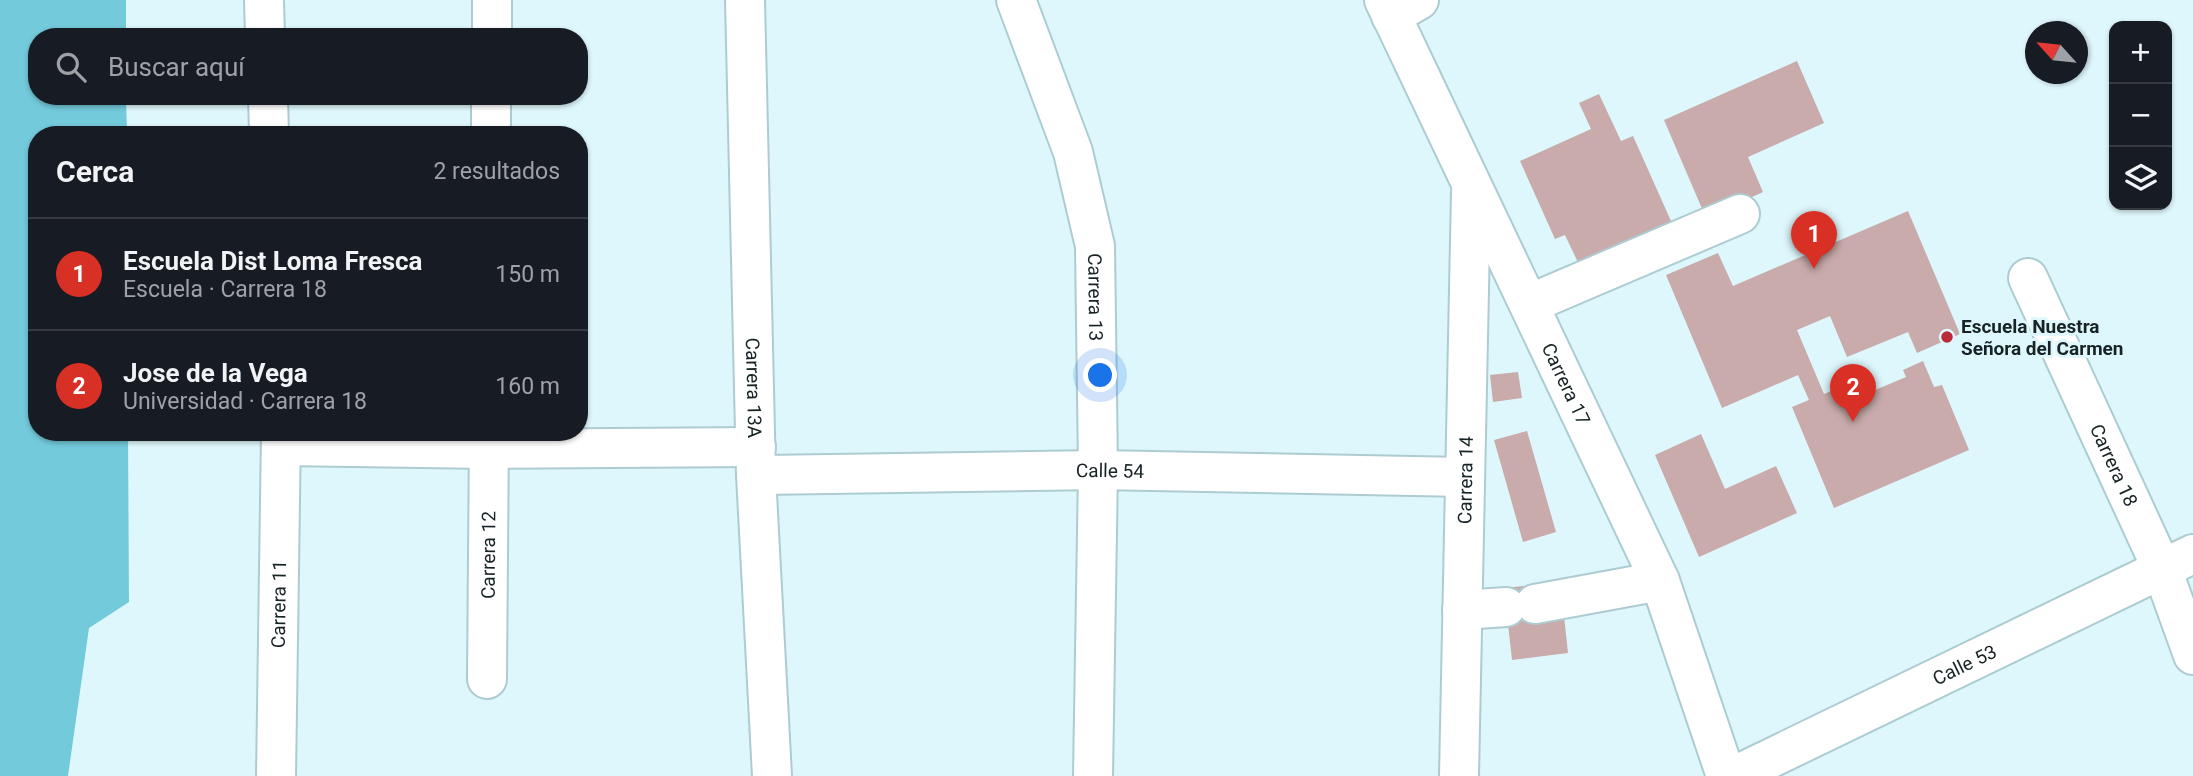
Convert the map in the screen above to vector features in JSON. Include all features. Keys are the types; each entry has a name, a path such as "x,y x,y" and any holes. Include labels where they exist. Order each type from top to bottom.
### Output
{"street":[{"path":"264,0 265,28"},
{"path":"492,0 492,28"},
{"name":"Carrera 13A","path":"745,0 756,461 772,776"},
{"name":"Carrera 13","path":"1016,0 1073,152 1094,246 1098,470 1093,776"},
{"name":"Carrera 17","path":"1398,5 1471,183 1660,581 1726,776"},
{"path":"268,105 269,126"},
{"path":"491,105 491,126"},
{"name":"Carrera 14","path":"1459,776 1471,183"},
{"path":"1529,304 1740,215"},
{"name":"Carrera 18","path":"2028,278 2178,561 2193,655"},
{"name":"Carrera 11","path":"276,776 281,441"},
{"name":"Calle 54","path":"489,441 756,461 1465,477"},
{"name":"Carrera 12","path":"487,679 489,441"},
{"name":"Calle 53","path":"1734,776 2178,561"},
{"path":"1462,610 1521,605 1660,581"}],"water":[{"path":"0,0 126,0 126,28 28,28 28,105 126,105 127,126 28,126 28,441 128,441 129,602 89,628 68,776 0,776"}],"building":[{"path":"1797,61 1824,123 1748,157 1763,192 1706,218 1664,120"},
{"path":"1599,94 1621,141 1633,136 1675,230 1583,273 1565,235 1555,239 1520,161 1591,129 1579,103"},
{"path":"1908,211 1960,334 1917,353 1908,332 1847,357 1830,316 1797,330 1824,394 1848,384 1854,399 1906,377 1903,370 1923,361 1934,387 1942,385 1969,450 1834,508 1792,407 1809,400 1798,375 1722,408 1666,275 1718,253 1733,286"},
{"path":"1518,372 1522,398 1493,402 1490,375"},
{"path":"1527,431 1556,532 1523,542 1494,440"},
{"path":"1701,434 1725,489 1776,466 1797,513 1699,557 1655,455"},
{"path":"1534,585 1564,616 1568,653 1512,660 1504,588"}],"place":[{"name":"Escuela Dist Loma Fresca","path":"1814,269"},
{"name":"Escuela Nuestra Señora del Carmen","path":"1947,337"},
{"name":"Jose de la Vega","path":"1853,422"}]}
